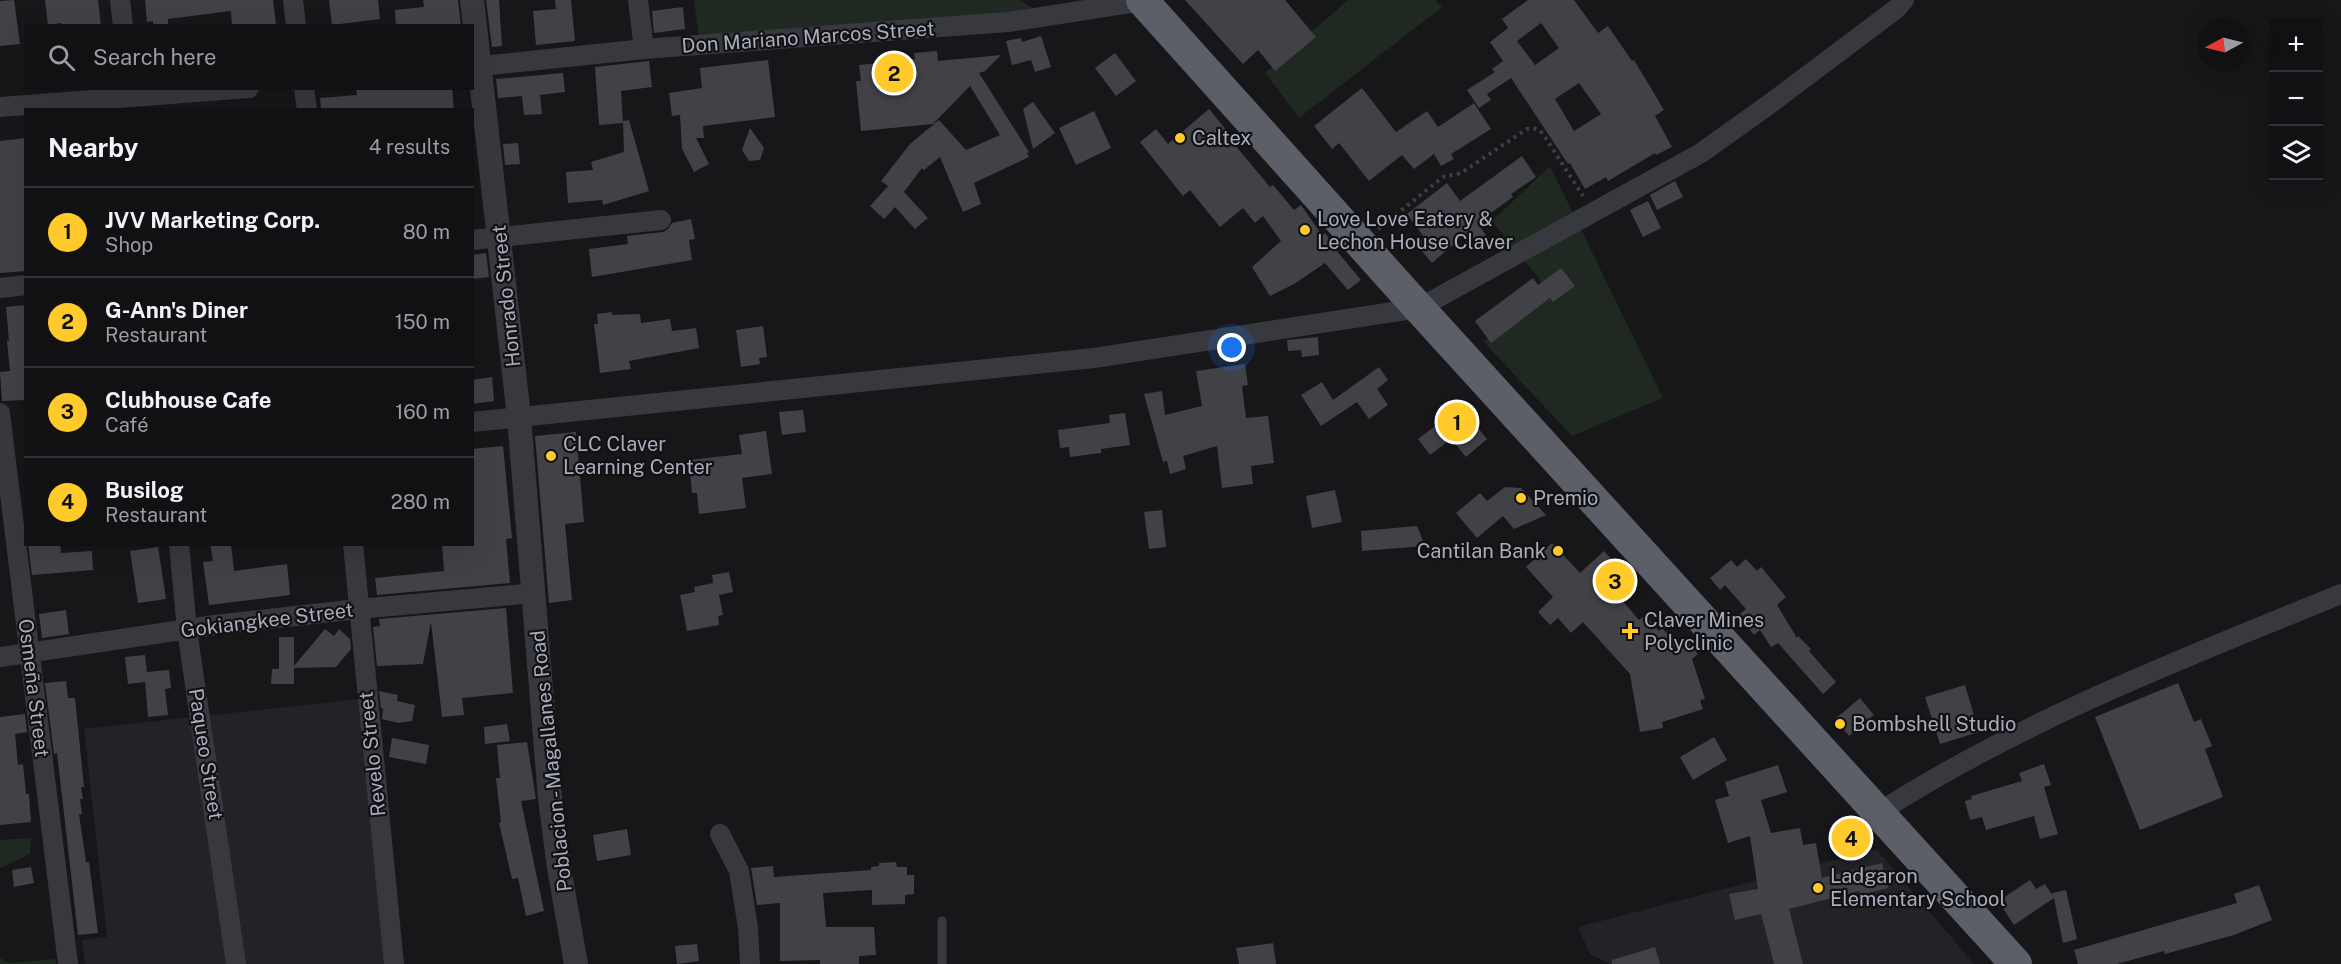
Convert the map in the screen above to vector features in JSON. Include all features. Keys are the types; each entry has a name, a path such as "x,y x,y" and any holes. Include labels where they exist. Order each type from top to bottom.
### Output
{"highway":[{"path":"1143,1 2016,964"}],"street":[{"path":"120,0 123,24"},
{"path":"293,0 296,24"},
{"name":"Honrado Street","path":"472,0 473,24"},
{"path":"638,0 644,48"},
{"path":"474,422 1094,358 1419,308 1701,153 1780,97 1896,9 1904,0"},
{"name":"Don Mariano Marcos Street","path":"476,66 644,48 1008,22 1066,15 1143,1"},
{"name":"Honrado Street","path":"474,33 476,66 499,237 519,417 535,593"},
{"path":"0,107 226,90"},
{"path":"304,90 307,108"},
{"path":"474,240 661,220"},
{"path":"0,288 24,285"},
{"name":"Osmeña Street","path":"0,413 11,469 30,653 68,964"},
{"name":"Paqueo Street","path":"179,546 187,630 236,964"},
{"name":"Revelo Street","path":"353,546 394,964"},
{"name":"Gokiangkee Street","path":"0,657 187,630 358,609 535,593"},
{"name":"Poblacion - Magallanes Road","path":"535,593 550,799 559,868 576,964"},
{"path":"1878,813 1928,782 2065,712 2186,657 2341,594"},
{"path":"720,834 739,871 748,928 750,964"}],"lane":[{"path":"942,921 942,964"}],"path":[{"path":"1361,243 1443,177 1461,173 1527,129 1539,129 1544,134 1583,196"}],"shaded area":[{"path":"694,0 1020,0 1032,8 1024,12 699,38"},
{"path":"1348,0 1435,0 1442,7 1299,118 1265,73"},
{"path":"1550,166 1663,398 1572,436 1483,341 1550,292 1492,221"},
{"path":"358,699 385,964 85,964 82,940 107,937 84,729"},
{"path":"31,838 30,854 0,868 0,840"},
{"name":"Ladgaron Elementary School","path":"1876,849 1974,964 1610,964 1590,954 1578,927"},
{"path":"0,958 8,963 56,959 56,964 0,964"}],"building":[{"path":"14,0 20,44 0,46 0,1"},
{"path":"45,0 98,0 101,24 48,24"},
{"path":"145,0 273,0 276,24 232,24 231,11 168,19 168,24 147,22"},
{"path":"329,0 378,0 380,19 332,24"},
{"path":"423,0 458,0 461,24 396,24 395,10 424,7"},
{"path":"486,0 499,0 502,46 492,47"},
{"path":"555,0 571,0 575,41 536,45 533,11 556,9"},
{"path":"1185,0 1285,0 1316,37 1275,71 1258,50 1243,64"},
{"path":"1528,0 1574,0 1598,33 1608,26 1632,61 1634,60 1664,110 1655,116 1672,147 1656,155 1655,153 1608,181 1606,177 1585,189 1570,163 1568,164 1511,78 1487,94 1491,100 1479,108 1467,90 1495,72 1492,69 1503,61 1490,42 1508,28 1502,19","holes":["1541,23 1559,48 1535,65 1517,41","1579,83 1601,114 1574,131 1555,99"]},
{"path":"683,7 685,29 654,33 652,11"},
{"path":"1041,36 1051,67 1035,72 1031,60 1012,65 1006,41 1021,38 1022,42"},
{"path":"937,51 938,61 1001,55 985,71 979,73 1029,152 1027,153 1029,157 974,183 981,204 963,212 940,157 924,170 922,168 904,192 928,218 915,229 895,207 884,219 870,206 888,186 881,181 910,144 939,120 966,150 1000,135 970,86 933,124 861,131 856,81 861,81 859,65 915,59 914,53"},
{"path":"1115,53 1136,81 1116,96 1095,68"},
{"path":"768,60 775,117 703,126 704,138 696,138 709,164 694,172 682,149 680,115 672,116 669,93 702,88 700,68"},
{"path":"649,61 652,87 621,91 623,123 599,125 595,67"},
{"path":"563,73 565,92 540,95 542,114 524,115 522,96 498,98 496,79"},
{"path":"1362,88 1396,132 1427,111 1438,127 1474,103 1491,129 1451,154 1454,159 1441,166 1434,154 1414,169 1402,155 1369,181 1339,143 1332,149 1314,126"},
{"path":"356,90 452,90 454,108 321,108 320,98 357,95"},
{"path":"1033,102 1055,133 1033,149 1023,109"},
{"path":"1209,109 1227,131 1225,133 1270,187 1273,185 1294,210 1301,205 1322,235 1325,233 1361,280 1348,290 1325,263 1294,284 1270,296 1252,267 1281,241 1263,216 1255,223 1243,208 1220,227 1190,190 1183,196 1140,142 1156,129 1168,144"},
{"path":"1094,111 1111,148 1076,165 1059,128"},
{"path":"629,120 649,191 603,205 602,200 568,203 566,172 593,170 591,162 624,152 623,121"},
{"path":"750,128 764,148 760,160 749,161 742,150"},
{"path":"24,138 24,271 0,273 0,141"},
{"path":"518,143 520,164 505,165 503,144"},
{"path":"1522,156 1536,177 1511,194 1513,197 1477,223 1486,235 1470,247 1462,237 1432,263 1416,244 1424,237 1407,214 1447,183 1460,201"},
{"path":"1675,181 1683,197 1657,210 1650,195"},
{"path":"1648,201 1661,228 1643,237 1630,210"},
{"path":"691,219 695,239 689,240 692,260 592,277 589,249 628,244 627,236 663,232 672,223"},
{"path":"486,253 489,277 474,279 474,255"},
{"path":"1561,268 1575,286 1553,302 1550,298 1491,343 1475,321 1533,278 1538,285"},
{"path":"24,305 24,400 2,401 0,372 10,371 6,307"},
{"path":"612,312 612,315 640,314 641,323 670,319 672,331 696,328 699,348 629,361 631,369 600,373 594,324 598,324 597,314"},
{"path":"763,326 767,357 759,358 760,364 741,367 736,330"},
{"path":"1318,337 1319,355 1302,357 1301,350 1288,351 1287,340"},
{"path":"1245,364 1248,385 1242,386 1246,418 1268,416 1274,463 1251,466 1253,484 1222,488 1217,446 1183,456 1186,469 1170,474 1167,461 1163,462 1144,394 1162,391 1165,415 1202,406 1196,371"},
{"path":"1379,367 1388,380 1377,389 1388,405 1369,419 1357,402 1321,426 1301,395 1322,382 1333,400"},
{"path":"492,377 494,401 474,404 474,380"},
{"path":"1455,399 1487,439 1466,457 1451,439 1430,455 1418,439 1439,423 1434,417"},
{"path":"803,410 806,432 782,435 779,412"},
{"path":"1125,413 1130,445 1101,449 1101,453 1070,457 1069,447 1060,448 1058,430 1110,423 1109,415"},
{"path":"766,431 772,474 742,478 746,508 699,514 697,493 692,493 689,460 742,454 739,435"},
{"path":"576,432 584,522 565,524 572,600 549,603 535,436"},
{"path":"503,446 512,538 506,539 510,583 377,595 375,578 444,571 442,546 474,546 474,449"},
{"path":"1505,487 1521,488 1546,515 1514,529 1503,516 1477,538 1456,513 1480,493 1487,501"},
{"path":"1335,490 1342,522 1312,528 1306,496"},
{"path":"1162,510 1166,547 1149,549 1144,512"},
{"path":"1417,526 1425,546 1362,551 1361,531"},
{"path":"1552,543 1580,573 1604,551 1630,579 1615,592 1639,620 1645,615 1659,631 1662,628 1681,648 1688,642 1698,654 1692,659 1705,699 1700,700 1703,709 1662,722 1663,728 1640,732 1630,674 1583,622 1571,633 1558,618 1550,625 1538,612 1553,597 1526,567"},
{"path":"28,546 60,546 61,553 92,551 93,570 32,575"},
{"path":"210,546 231,546 234,571 287,564 290,595 209,605 203,562 213,561"},
{"path":"158,547 166,599 138,603 130,551"},
{"path":"1746,559 1757,571 1761,567 1786,597 1777,605 1797,638 1798,636 1811,649 1809,651 1836,682 1823,694 1778,643 1771,647 1760,630 1754,635 1739,615 1746,609 1725,585 1720,590 1710,578 1731,560 1737,567"},
{"path":"729,572 733,592 719,595 723,615 718,616 719,625 687,631 680,595 695,592 694,587 713,583 712,575"},
{"path":"506,608 513,693 462,698 464,715 442,717 431,622 423,664 377,666 373,627 380,626 379,619"},
{"path":"66,610 69,634 42,638 39,614"},
{"path":"325,629 334,636 339,629 350,639 351,649 336,667 294,668 294,684 271,684 272,669 279,669 279,637 294,637 294,666"},
{"path":"145,655 147,672 169,670 171,688 165,689 168,715 148,717 145,682 128,684 125,657"},
{"path":"66,681 68,698 75,698 84,787 81,787 83,799 80,799 82,814 79,814 86,862 89,862 98,933 78,935 57,753 54,754 45,683"},
{"path":"2178,683 2194,722 2201,719 2212,746 2205,749 2223,797 2140,830 2095,717"},
{"path":"1965,685 1979,732 1940,744 1925,697"},
{"path":"379,691 398,695 397,701 415,705 412,721 399,723 382,719 383,709"},
{"path":"1860,698 1874,715 1849,736 1835,719"},
{"path":"25,714 27,732 15,734 18,765 23,764 26,794 29,794 31,822 0,825 0,717"},
{"path":"507,724 510,741 485,744 484,727"},
{"path":"1714,737 1727,760 1693,780 1680,757"},
{"path":"392,738 429,745 426,764 389,757"},
{"path":"527,742 536,799 521,801 544,911 526,916 518,878 512,879 499,823 501,822 496,778 500,778 497,745"},
{"path":"2044,764 2051,785 2044,787 2058,834 2040,839 2034,816 1986,830 1982,817 1970,820 1965,801 1972,799 1971,796 2022,781 2019,773"},
{"path":"1778,765 1787,792 1761,800 1771,833 1800,828 1803,845 1816,843 1822,878 1882,863 1888,888 1860,895 1859,891 1789,909 1803,964 1774,964 1761,914 1735,920 1729,894 1758,889 1750,836 1728,843 1715,800 1729,796 1725,782"},
{"path":"1847,822 1868,844 1856,855 1836,833"},
{"path":"627,829 631,855 597,861 593,835"},
{"path":"896,862 897,867 907,867 907,875 914,875 914,894 905,895 905,904 872,905 872,890 823,893 826,927 874,927 876,955 859,956 859,964 820,964 820,960 780,961 780,903 757,905 751,868 773,866 774,877 871,870 871,867 879,866 879,863"},
{"path":"31,867 34,883 14,887 12,870"},
{"path":"2030,880 2036,889 2045,884 2053,896 2052,893 2066,890 2077,939 2063,943 2054,898 2014,925 2002,907 2007,905 2003,898"},
{"path":"2259,885 2272,920 2234,935 2165,954 2164,951 2117,964 2078,964 2074,950 2237,903 2234,894"},
{"path":"1273,943 1276,964 1239,964 1236,948"},
{"path":"697,944 699,961 677,964 675,946"},
{"path":"1655,947 1660,964 1612,964 1612,960"}],"place":[{"name":"G-Ann's Diner","path":"894,73"},
{"name":"Caltex","path":"1180,138"},
{"name":"Love Love Eatery & Lechon House Claver","path":"1305,230"},
{"name":"JVV Marketing Corp.","path":"1457,422"},
{"name":"CLC Claver Learning Center","path":"551,456"},
{"name":"Premio","path":"1521,498"},
{"name":"Cantilan Bank","path":"1558,551"},
{"name":"Clubhouse Cafe","path":"1615,581"},
{"name":"Claver Mines Polyclinic","path":"1630,631"},
{"name":"Bombshell Studio","path":"1840,724"},
{"name":"Busilog","path":"1851,838"},
{"name":"Ladgaron Elementary School","path":"1818,888"}]}
